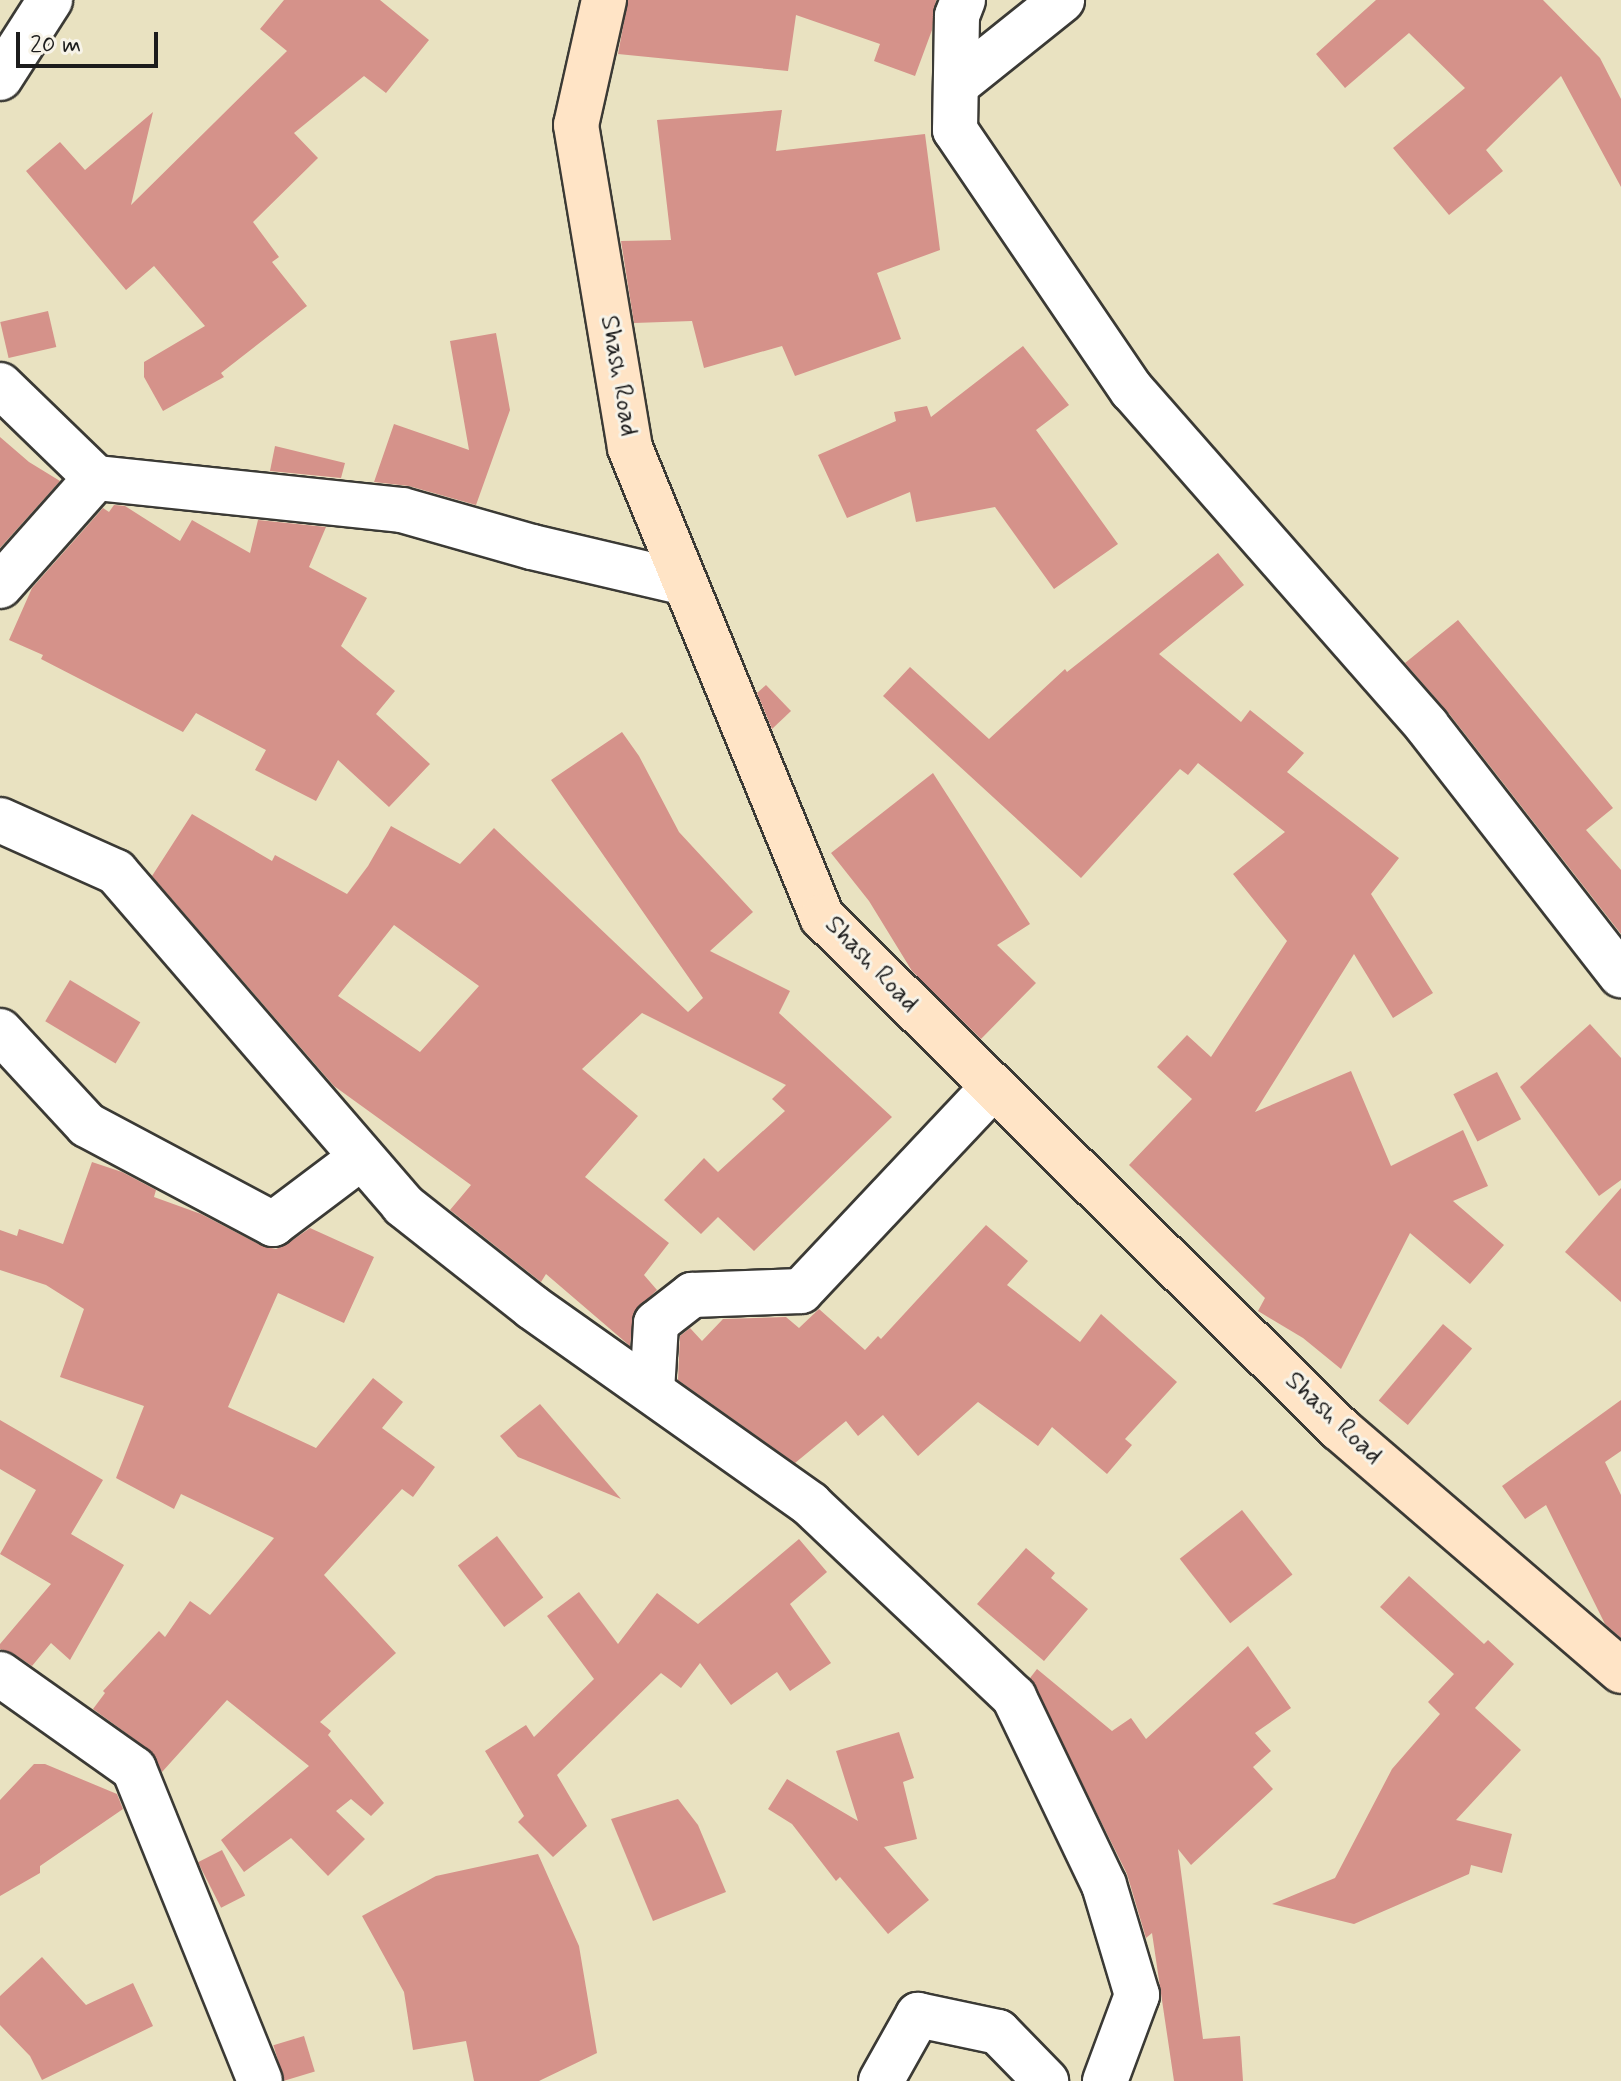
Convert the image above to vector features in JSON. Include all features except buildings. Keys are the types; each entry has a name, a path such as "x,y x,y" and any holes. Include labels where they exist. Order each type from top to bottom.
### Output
{"street":[{"path":"0,78 50,0"},
{"name":"Shash Road","path":"604,0 576,125 630,448 822,917 1340,1429 1621,1671"},
{"path":"963,0 957,16 955,130 1132,390 1427,726 1621,975"},
{"path":"956,85 1062,0"},
{"path":"0,385 96,478 402,510 532,547 685,583"},
{"path":"0,586 96,478"},
{"path":"0,820 116,872 403,1205 532,1307 810,1504 1014,1697 1104,1885 1137,1995 1105,2081"},
{"path":"0,1031 87,1125 273,1224 362,1157"},
{"path":"652,1391 656,1323 692,1295 801,1291 993,1087"},
{"path":"0,1674 134,1769 260,2081"},
{"path":"881,2081 918,2015 998,2032 1046,2081"}]}
